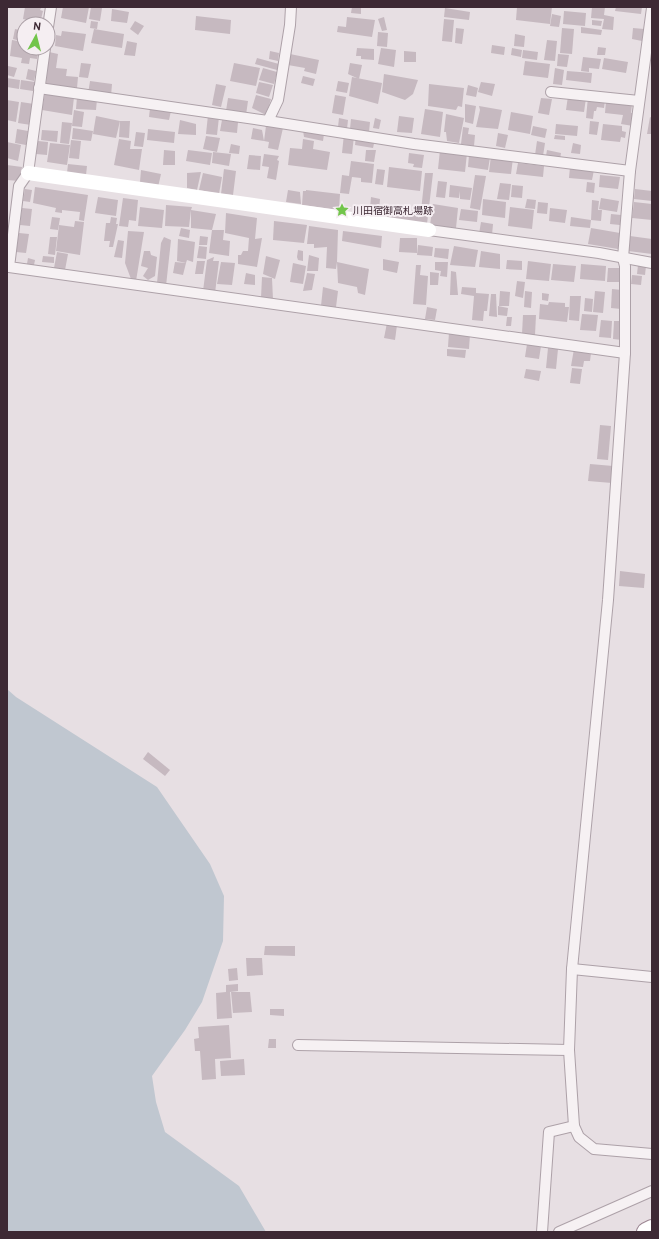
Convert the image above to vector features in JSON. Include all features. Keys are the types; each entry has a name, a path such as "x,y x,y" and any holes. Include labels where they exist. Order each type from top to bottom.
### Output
{"highway":[{"path":"646,1232 652,1229"}],"street":[{"path":"268,121 278,100 290,25 291,7"},
{"path":"652,8 647,75 639,101 630,171 623,258 625,266 625,353 608,600 572,969 569,1050 574,1126 579,1137 594,1149 652,1154"},
{"path":"44,56 28,173 20,186 10,267 625,353"},
{"path":"39,88 414,144 630,171"},
{"path":"551,92 639,101"},
{"path":"28,173 652,263"},
{"path":"572,969 652,977"},
{"path":"298,1044 569,1050"},
{"path":"542,1232 549,1132 574,1126"},
{"path":"559,1232 652,1191"}],"shaded area":[{"path":"7,689 16,697 157,787 210,864 224,896 223,941 202,1002 185,1030 152,1076 156,1102 165,1132 239,1186 266,1232 7,1232"}],"building":[{"path":"25,7 41,8 40,10 43,11 42,16 24,16"},
{"path":"63,7 89,7 86,23 61,18"},
{"path":"91,7 102,8 100,21 89,19"},
{"path":"352,7 361,7 361,14 351,13"},
{"path":"517,7 552,7 550,24 516,20"},
{"path":"592,7 605,7 604,15 614,17 613,30 602,29 604,19 591,18"},
{"path":"616,7 642,7 641,14 615,11"},
{"path":"445,8 470,12 469,20 444,17"},
{"path":"112,9 129,12 127,23 111,21"},
{"path":"564,11 586,13 585,26 563,24"},
{"path":"552,14 561,16 559,27 550,26"},
{"path":"196,16 231,20 230,34 195,30"},
{"path":"347,17 375,20 372,37 337,32 338,26 346,27"},
{"path":"384,17 387,30 382,31 378,19"},
{"path":"444,19 454,20 452,42 442,41"},
{"path":"592,20 602,21 601,26 592,25"},
{"path":"91,21 98,22 97,29 90,28"},
{"path":"135,21 144,26 138,35 130,29"},
{"path":"581,27 602,30 601,35 581,33"},
{"path":"456,28 464,29 462,44 455,43"},
{"path":"562,28 574,29 572,54 560,53"},
{"path":"633,28 644,29 642,41 632,39"},
{"path":"15,29 16,29 16,40 13,39"},
{"path":"94,29 124,34 122,48 91,43"},
{"path":"62,31 86,34 83,51 56,46 56,35 61,36"},
{"path":"378,32 388,33 387,47 377,46"},
{"path":"515,34 525,36 524,47 514,46"},
{"path":"12,40 16,41 16,56 38,56 37,59 30,58 29,64 21,63 22,58 10,56"},
{"path":"547,40 557,41 555,61 544,60"},
{"path":"127,41 137,43 135,56 124,55"},
{"path":"492,45 505,47 504,55 491,53"},
{"path":"598,47 606,48 605,55 597,55"},
{"path":"357,48 374,49 374,60 361,59 361,56 356,56"},
{"path":"381,48 396,50 394,67 378,64"},
{"path":"512,48 522,50 521,57 511,55"},
{"path":"523,50 538,52 537,60 522,58"},
{"path":"270,51 279,53 278,61 269,59"},
{"path":"404,51 416,52 416,62 404,62"},
{"path":"56,54 58,54 56,68 67,69 66,76 78,77 77,88 46,84 49,56 56,56"},
{"path":"290,54 319,60 316,74 304,71 305,68 288,65"},
{"path":"558,54 569,55 567,67 557,66"},
{"path":"583,57 601,59 599,69 589,68 589,72 581,71"},
{"path":"257,58 279,64 277,70 255,64"},
{"path":"604,58 628,62 626,73 602,69"},
{"path":"525,61 550,64 548,78 523,75"},
{"path":"81,63 91,64 88,78 79,77"},
{"path":"234,63 260,68 256,86 230,81"},
{"path":"350,63 362,65 359,79 348,74"},
{"path":"8,66 17,68 14,77 7,75"},
{"path":"263,68 277,72 274,84 259,80"},
{"path":"555,68 564,70 562,85 553,84"},
{"path":"28,69 36,71 34,81 26,79"},
{"path":"567,71 592,73 591,83 566,80"},
{"path":"384,74 418,80 413,94 405,100 382,92"},
{"path":"303,76 315,79 313,86 301,83"},
{"path":"352,77 382,83 378,104 349,96"},
{"path":"7,78 20,80 19,89 7,87"},
{"path":"21,80 35,82 33,91 20,89"},
{"path":"90,81 112,84 111,96 88,94"},
{"path":"338,81 349,83 347,93 336,91"},
{"path":"259,82 273,85 269,97 256,93"},
{"path":"481,82 495,84 492,96 478,92"},
{"path":"216,84 226,86 221,107 212,105"},
{"path":"429,84 464,88 462,107 458,106 456,110 428,106"},
{"path":"468,85 478,88 476,97 466,95"},
{"path":"45,93 74,97 72,115 42,110"},
{"path":"256,95 271,99 266,115 252,108"},
{"path":"335,95 346,97 343,115 332,113"},
{"path":"568,96 586,98 584,112 566,110"},
{"path":"77,97 97,99 96,110 76,109"},
{"path":"588,97 605,100 604,108 597,107 596,111 594,111 593,119 586,118"},
{"path":"228,98 248,101 246,115 226,111"},
{"path":"541,98 552,99 549,115 538,113"},
{"path":"7,100 19,102 16,122 7,120"},
{"path":"606,101 632,104 631,113 634,113 633,126 621,124 623,115 605,113"},
{"path":"21,102 34,104 31,125 18,123"},
{"path":"465,104 476,106 473,124 465,122"},
{"path":"479,106 502,110 498,129 476,127 480,110"},
{"path":"150,108 171,111 169,120 149,117"},
{"path":"425,109 443,112 440,137 421,134"},
{"path":"74,110 84,112 82,127 72,126"},
{"path":"511,112 533,116 530,134 508,130"},
{"path":"446,114 464,118 459,143 447,141 446,132 444,132"},
{"path":"208,115 219,117 217,135 206,134"},
{"path":"96,116 120,121 116,138 93,134"},
{"path":"399,116 414,118 412,133 397,132"},
{"path":"650,117 652,118 652,134 647,134"},
{"path":"339,118 348,120 347,129 338,127"},
{"path":"375,118 381,120 379,129 373,128"},
{"path":"351,119 370,122 369,132 350,129"},
{"path":"180,120 196,124 196,135 178,134"},
{"path":"222,120 238,122 237,133 220,131"},
{"path":"120,121 130,121 129,138 119,137"},
{"path":"590,121 599,122 597,135 589,134"},
{"path":"62,122 72,123 69,144 60,143"},
{"path":"556,124 578,126 577,136 555,134"},
{"path":"603,124 622,126 622,131 626,132 625,138 621,137 620,142 601,140"},
{"path":"266,126 283,128 278,150 268,148 269,142 264,141"},
{"path":"533,126 547,129 545,138 531,135"},
{"path":"463,127 469,128 468,134 475,135 474,146 461,144"},
{"path":"73,128 93,131 91,141 72,139"},
{"path":"253,128 262,130 264,141 251,139"},
{"path":"17,129 28,131 26,145 15,143"},
{"path":"148,129 175,132 174,143 147,140"},
{"path":"42,130 58,131 57,142 41,140"},
{"path":"303,130 324,134 323,141 304,137"},
{"path":"136,132 145,133 143,147 134,146"},
{"path":"498,133 508,135 505,148 496,146"},
{"path":"344,134 354,136 352,154 342,153"},
{"path":"555,135 565,136 565,140 554,139"},
{"path":"206,136 220,138 217,152 203,149"},
{"path":"356,136 375,139 373,148 355,145"},
{"path":"119,139 131,141 130,149 142,149 139,170 114,165"},
{"path":"303,139 314,141 313,149 330,152 327,170 288,165 290,148 302,149"},
{"path":"71,140 81,141 79,159 69,158"},
{"path":"38,141 48,142 47,155 36,154"},
{"path":"537,141 545,143 543,156 535,155"},
{"path":"7,142 21,145 18,161 7,158"},
{"path":"50,143 70,145 67,165 47,162"},
{"path":"573,143 581,145 580,154 571,153"},
{"path":"231,144 240,146 239,154 229,153"},
{"path":"164,150 175,151 175,165 163,165"},
{"path":"188,150 212,153 210,165 186,161"},
{"path":"366,150 376,150 374,162 365,161"},
{"path":"440,150 467,153 465,172 438,169"},
{"path":"547,150 561,153 560,159 546,156"},
{"path":"213,152 231,154 229,166 212,163"},
{"path":"409,153 424,155 422,168 413,167 414,164 408,163"},
{"path":"264,154 279,156 277,160 279,161 276,180 267,178 269,167 262,166"},
{"path":"249,155 261,156 260,170 247,169"},
{"path":"469,155 490,157 488,170 468,167"},
{"path":"491,156 513,158 511,174 489,172"},
{"path":"351,161 374,164 372,183 361,182 361,178 352,177 349,194 340,193 342,175 349,176"},
{"path":"518,163 544,166 543,177 516,174"},
{"path":"68,164 87,166 86,175 67,173"},
{"path":"7,165 22,167 20,181 7,180"},
{"path":"389,167 422,171 420,191 387,187"},
{"path":"570,167 594,170 592,180 569,178"},
{"path":"224,169 236,171 233,195 221,194"},
{"path":"377,169 385,170 383,185 375,184"},
{"path":"141,170 161,174 158,187 140,182"},
{"path":"201,172 197,190 187,188 187,173"},
{"path":"203,173 222,177 219,194 199,190"},
{"path":"425,173 433,173 427,224 387,219 389,208 421,211"},
{"path":"475,175 486,176 480,210 470,208"},
{"path":"600,175 620,177 618,189 599,187"},
{"path":"438,181 447,182 445,198 436,197"},
{"path":"587,182 595,183 594,193 586,192"},
{"path":"500,183 511,184 509,200 497,199"},
{"path":"450,185 472,188 470,200 460,199 460,191 459,198 449,197"},
{"path":"512,185 523,186 522,198 511,197"},
{"path":"35,187 88,195 84,221 79,220 80,212 62,210 62,213 55,212 56,208 33,203"},
{"path":"25,189 32,190 30,202 23,201"},
{"path":"635,189 652,191 652,201 634,199"},
{"path":"288,190 300,192 301,204 286,202"},
{"path":"306,190 340,194 339,210 302,205 303,191"},
{"path":"98,197 118,200 116,216 95,213"},
{"path":"371,197 380,199 379,209 370,208"},
{"path":"123,198 138,200 136,221 129,220 128,227 119,226"},
{"path":"601,198 619,201 617,212 599,209"},
{"path":"483,199 506,202 505,218 482,215"},
{"path":"527,199 536,200 535,209 525,208"},
{"path":"592,200 599,201 598,210 602,210 601,221 591,220"},
{"path":"538,202 548,203 547,214 537,213"},
{"path":"634,202 652,204 652,220 632,218"},
{"path":"433,204 458,208 456,228 430,225"},
{"path":"166,205 192,207 189,227 165,226"},
{"path":"140,207 164,210 162,228 138,226"},
{"path":"510,207 534,210 532,229 508,226"},
{"path":"22,208 32,209 30,226 20,225"},
{"path":"550,208 567,210 565,223 549,221"},
{"path":"461,209 478,211 477,222 459,220"},
{"path":"191,210 216,214 212,230 191,228"},
{"path":"226,213 257,218 255,239 262,238 257,267 238,264 238,255 241,255 243,251 248,251 249,238 225,233"},
{"path":"611,214 621,215 620,225 610,224"},
{"path":"52,217 60,218 58,230 50,229"},
{"path":"111,217 117,218 116,224 118,224 113,247 109,247 110,241 104,241 106,223 110,223"},
{"path":"571,217 591,220 590,228 570,226"},
{"path":"75,221 84,222 80,255 56,251 59,225 74,227"},
{"path":"274,221 307,225 304,243 273,240"},
{"path":"481,222 493,224 492,235 479,234"},
{"path":"309,226 338,230 336,269 326,268 327,247 314,248 314,244 307,244"},
{"path":"181,228 190,230 189,238 179,236"},
{"path":"591,228 620,233 618,249 588,244"},
{"path":"212,230 224,230 223,240 230,241 229,256 209,253"},
{"path":"128,231 144,232 136,281 131,279 125,263"},
{"path":"343,231 382,236 381,248 342,241"},
{"path":"19,233 29,234 26,253 16,252"},
{"path":"200,236 208,237 207,245 199,245"},
{"path":"630,236 652,239 652,254 628,251"},
{"path":"50,237 57,237 55,255 48,254"},
{"path":"164,237 171,240 166,286 157,283 161,243"},
{"path":"400,238 417,238 417,253 399,252"},
{"path":"178,239 195,242 193,262 187,260 186,263 177,261"},
{"path":"118,240 124,241 122,258 114,257"},
{"path":"418,245 433,247 432,256 417,255"},
{"path":"199,246 207,247 206,259 197,258"},
{"path":"454,246 478,250 475,267 450,265"},
{"path":"435,248 449,249 448,259 434,257"},
{"path":"298,250 303,251 303,261 298,260"},
{"path":"144,251 150,251 151,255 157,257 155,276 148,280 143,276 148,268 141,266"},
{"path":"481,251 500,254 500,269 479,267"},
{"path":"57,252 68,254 65,270 54,268"},
{"path":"309,255 319,258 318,271 307,271"},
{"path":"43,256 54,257 54,263 42,262"},
{"path":"266,256 280,260 275,279 263,274"},
{"path":"214,257 213,261 219,261 215,293 203,291 207,260"},
{"path":"28,258 35,260 34,265 27,264"},
{"path":"383,259 399,262 397,273 383,270"},
{"path":"507,260 522,261 522,270 506,269"},
{"path":"197,261 205,261 203,274 195,274"},
{"path":"528,261 551,264 549,281 526,279"},
{"path":"175,262 186,263 183,275 173,273"},
{"path":"221,262 235,263 232,285 217,284"},
{"path":"337,262 369,269 365,295 358,293 357,287 338,283"},
{"path":"435,262 448,262 447,277 440,276 441,271 435,270"},
{"path":"293,263 306,266 303,284 290,282"},
{"path":"553,264 576,266 574,282 551,280"},
{"path":"581,264 606,266 605,281 580,279"},
{"path":"416,265 421,265 420,275 428,276 426,305 413,304"},
{"path":"638,265 646,266 645,275 637,274"},
{"path":"608,268 621,268 620,282 607,282"},
{"path":"451,271 456,272 458,295 450,295"},
{"path":"430,272 439,273 438,285 430,285"},
{"path":"246,273 255,275 255,285 244,284"},
{"path":"307,273 315,274 312,290 303,291"},
{"path":"632,275 642,276 641,285 631,284"},
{"path":"262,277 272,278 273,300 261,298"},
{"path":"517,281 525,282 523,298 515,296"},
{"path":"323,287 338,291 336,307 321,306"},
{"path":"462,287 476,288 476,293 489,294 487,311 484,311 483,321 472,320 474,296 461,294"},
{"path":"612,289 622,290 621,309 611,308"},
{"path":"500,291 510,292 509,306 499,306"},
{"path":"525,291 532,292 531,308 524,307"},
{"path":"595,291 605,292 603,313 593,312"},
{"path":"542,293 549,294 548,301 542,300"},
{"path":"491,294 496,294 497,317 489,316"},
{"path":"570,296 581,296 579,321 569,320"},
{"path":"585,298 593,299 592,312 584,311"},
{"path":"549,302 565,303 565,307 569,307 567,322 539,319 540,304 548,305"},
{"path":"498,306 508,308 507,316 498,315"},
{"path":"427,307 437,309 435,320 425,319"},
{"path":"582,314 598,315 596,331 580,330"},
{"path":"523,315 536,315 535,335 522,334"},
{"path":"507,317 512,317 511,326 506,326"},
{"path":"601,320 612,321 611,338 599,337"},
{"path":"614,321 623,321 622,340 613,339"},
{"path":"387,323 397,325 395,340 384,338"},
{"path":"449,332 470,334 469,349 448,347"},
{"path":"527,344 541,346 539,359 525,357"},
{"path":"548,348 558,349 556,369 546,368"},
{"path":"447,349 466,350 465,358 447,356"},
{"path":"574,349 591,353 590,361 584,361 583,367 571,366"},
{"path":"572,368 582,369 580,384 570,383"},
{"path":"526,369 541,371 539,381 524,378"},
{"path":"600,425 611,426 608,460 597,459"},
{"path":"590,464 613,466 612,483 588,481"},
{"path":"620,571 645,574 644,588 619,586"},
{"path":"148,752 170,770 165,776 143,759"},
{"path":"265,946 295,946 295,956 264,955"},
{"path":"246,958 262,958 263,975 247,976"},
{"path":"237,968 238,980 229,981 228,969"},
{"path":"238,984 238,991 230,992 232,1018 217,1019 216,993 226,992 226,985"},
{"path":"231,992 250,992 252,1012 233,1013"},
{"path":"270,1009 284,1009 284,1016 270,1015"},
{"path":"229,1025 231,1058 215,1059 216,1079 202,1080 200,1051 195,1051 194,1039 199,1038 198,1027"},
{"path":"269,1039 276,1039 276,1048 268,1048"},
{"path":"244,1059 245,1075 221,1076 220,1061"}],"place":[{"name":"川田宿御高札場跡","path":"342,210"}]}
